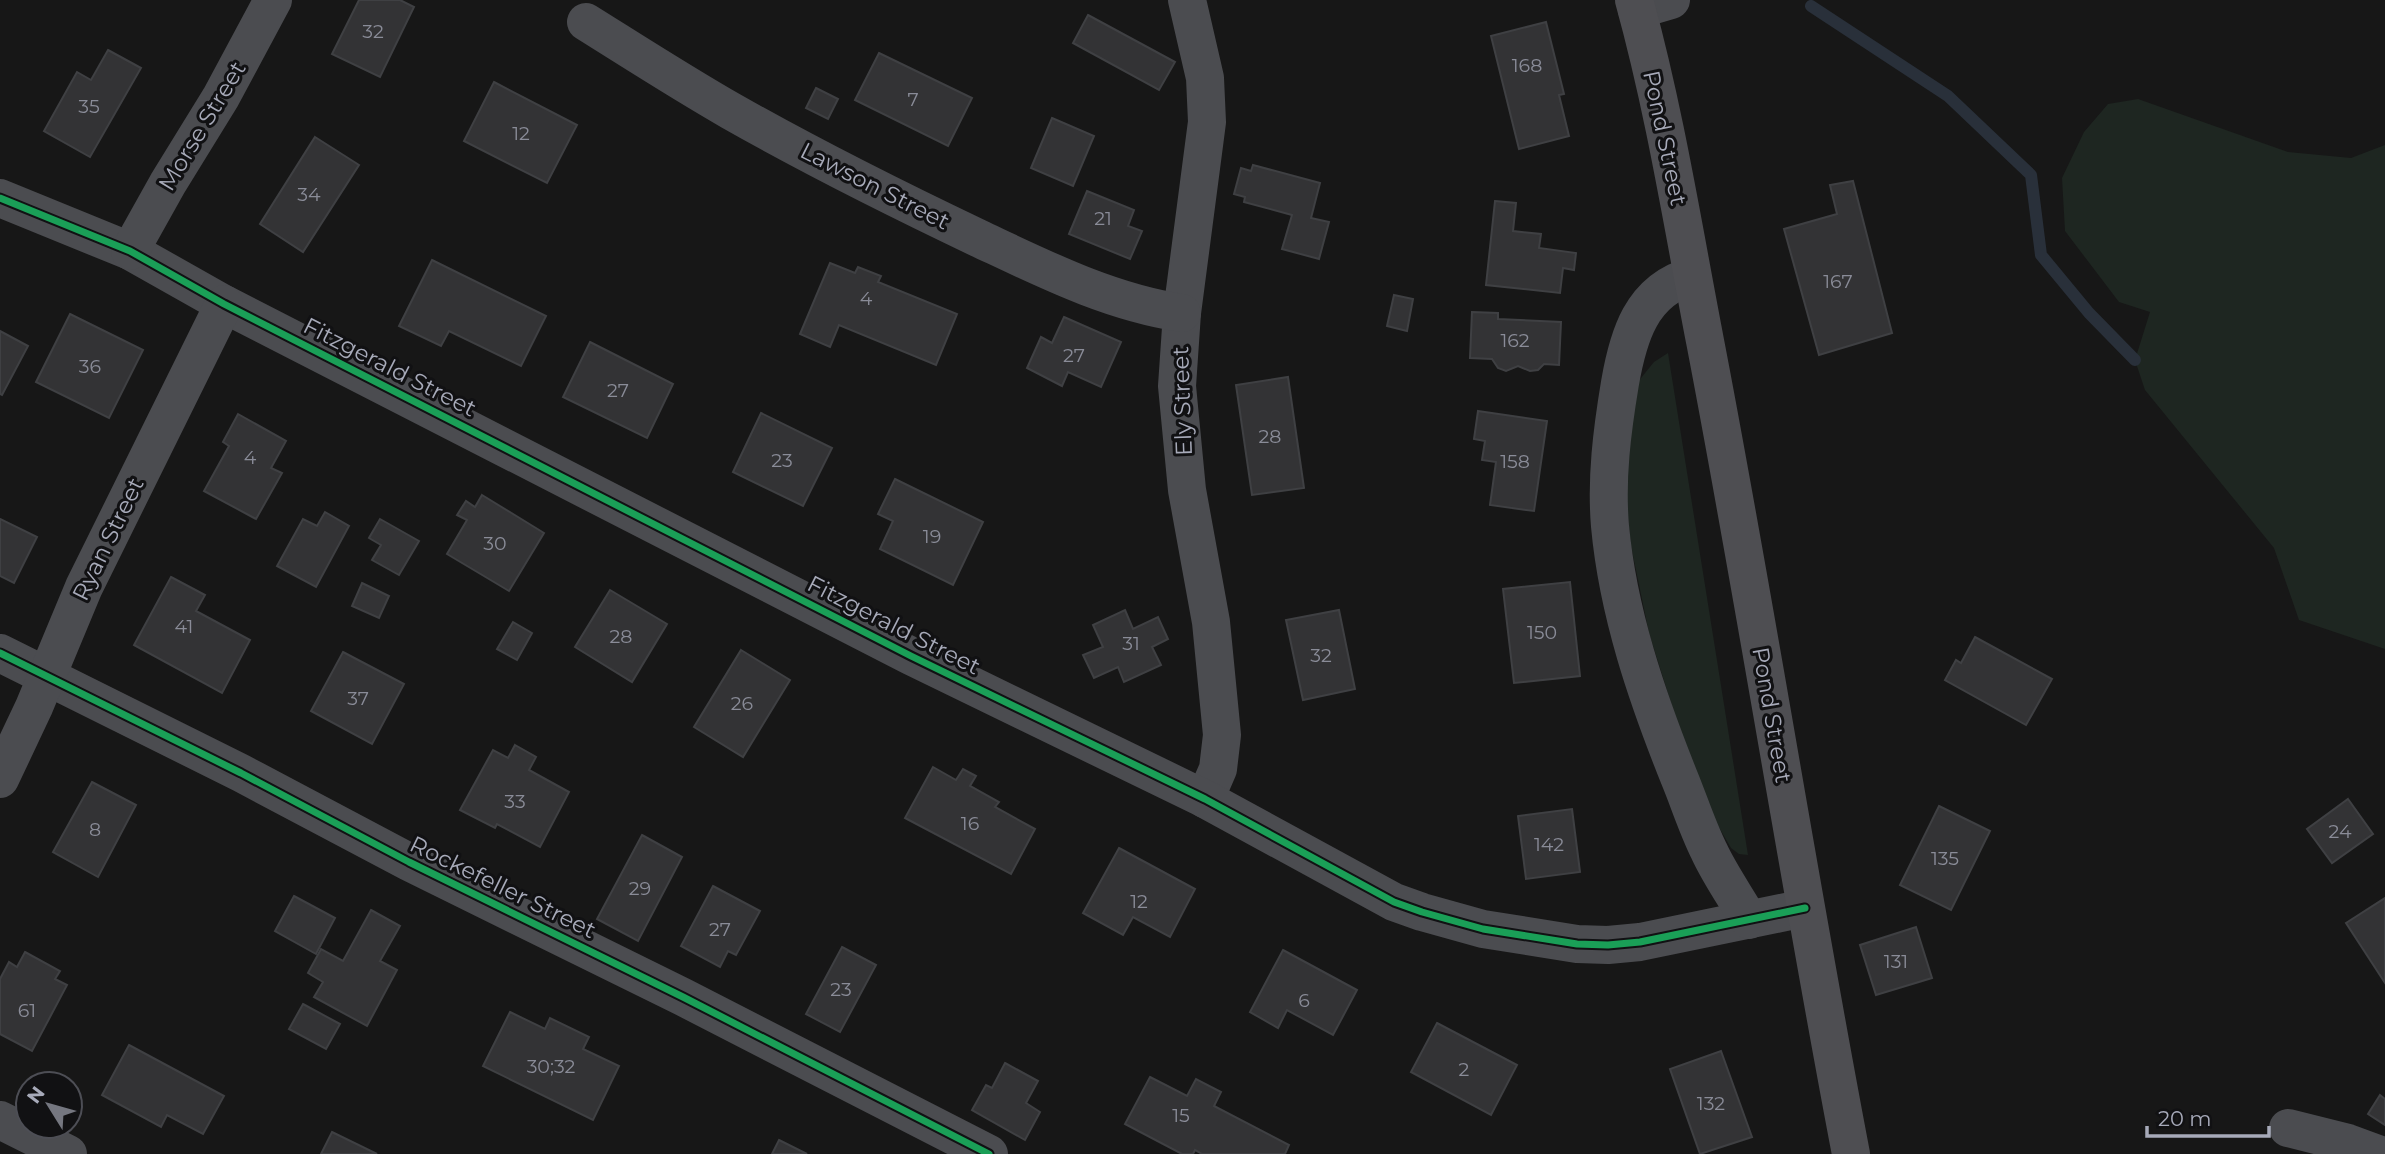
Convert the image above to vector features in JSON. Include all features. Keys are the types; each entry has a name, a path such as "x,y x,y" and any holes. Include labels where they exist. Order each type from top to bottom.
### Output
{"main road":[{"name":"Pond Street","path":"1647,4 1672,165 1735,500 1850,1154"}],"street":[{"name":"Morse Street","path":"130,251 221,97 273,0"},
{"name":"Ely Street","path":"1187,0 1205,78 1206,122 1177,367 1184,459 1211,622 1222,735 1218,769 1205,799"},
{"name":"Lawson Street","path":"586,22 729,110 850,176 931,216 1099,291 1143,306 1182,313"},
{"name":"Fitzgerald Street","path":"0,198 130,251 224,304 911,656 1205,799 1394,902 1483,929 1577,944 1608,945 1640,942 1805,908"},
{"path":"1692,276 1672,283 1660,292 1634,327 1627,346 1612,433 1610,526 1624,611 1636,658 1658,723 1709,851 1749,920"},
{"name":"Ryan Street","path":"0,779 84,587 224,304"},
{"name":"Rockefeller Street","path":"0,653 989,1154"},
{"path":"0,1120 68,1154"},
{"path":"2288,1128 2348,1143 2378,1154"}],"shaded area":[{"path":"2138,99 2288,152 2351,158 2385,145 2385,649 2299,620 2274,548 2145,390 2135,360 2150,312 2119,302 2065,231 2062,178 2084,132 2108,104"},
{"path":"1668,353 1748,855 1739,854 1731,848 1700,795 1649,633 1631,546 1625,424 1637,383 1654,362"}],"building":[{"path":"359,0 400,0 414,7 380,77 332,54"},
{"path":"1088,15 1175,62 1159,90 1073,43"},
{"path":"1546,22 1564,94 1559,95 1569,136 1519,149 1491,36"},
{"path":"108,50 141,68 90,157 44,131 77,72 91,80"},
{"path":"879,53 972,98 948,146 855,100"},
{"path":"494,82 577,125 547,183 464,141"},
{"path":"816,88 838,99 828,119 806,108"},
{"path":"1052,118 1094,136 1073,186 1031,168"},
{"path":"315,137 359,165 303,252 260,224"},
{"path":"1253,165 1320,183 1311,218 1329,222 1319,259 1282,249 1292,215 1244,202 1245,197 1234,194 1241,168 1251,171"},
{"path":"1853,181 1892,333 1819,355 1784,229 1837,214 1830,185"},
{"path":"1087,191 1134,210 1128,226 1142,231 1130,259 1069,234"},
{"path":"1495,201 1516,203 1513,231 1541,234 1539,248 1576,253 1574,270 1563,268 1560,293 1486,285"},
{"path":"432,260 546,316 521,366 449,331 441,346 399,326"},
{"path":"830,263 855,273 858,267 881,276 878,282 957,314 936,365 839,325 830,347 800,334"},
{"path":"1394,295 1413,299 1407,331 1387,326"},
{"path":"1472,312 1498,313 1498,319 1561,322 1559,365 1544,364 1538,370 1530,371 1518,366 1506,371 1498,368 1492,359 1470,358"},
{"path":"70,314 143,350 109,418 36,382"},
{"path":"1064,317 1121,342 1101,387 1068,372 1062,386 1027,368 1041,337 1052,343"},
{"path":"0,331 28,346 2,395 0,394"},
{"path":"590,342 673,384 647,438 563,397"},
{"path":"1288,377 1304,488 1252,495 1236,385"},
{"path":"1478,411 1547,421 1534,511 1490,505 1496,462 1482,460 1485,441 1474,439"},
{"path":"761,413 832,448 803,506 733,472"},
{"path":"238,414 286,441 271,468 282,473 256,519 204,491 229,446 223,442"},
{"path":"895,479 983,522 953,585 880,549 893,521 878,514"},
{"path":"482,495 544,533 509,591 447,554 467,520 457,515 466,501 475,507"},
{"path":"325,512 349,526 316,587 277,566 303,519 317,526"},
{"path":"0,519 37,537 14,583 0,576"},
{"path":"380,519 419,541 399,575 372,560 381,545 369,538"},
{"path":"171,577 205,595 196,611 250,640 222,693 134,645"},
{"path":"1570,582 1580,676 1514,683 1503,589"},
{"path":"362,583 389,596 379,618 352,606"},
{"path":"610,590 667,624 632,682 575,647"},
{"path":"1125,610 1133,629 1158,617 1168,639 1152,647 1161,665 1124,682 1118,667 1094,678 1083,655 1103,647 1093,625"},
{"path":"1339,610 1355,689 1303,700 1286,620"},
{"path":"513,622 532,633 517,660 497,649"},
{"path":"1975,637 2052,679 2026,725 1945,680 1956,660 1961,663"},
{"path":"741,650 790,680 743,757 694,727"},
{"path":"343,652 404,684 372,744 311,711"},
{"path":"515,745 536,757 529,770 569,792 540,847 497,824 495,828 460,810 493,750 508,758"},
{"path":"933,767 956,780 963,769 976,776 970,786 999,802 995,807 1035,829 1011,874 905,818"},
{"path":"92,782 136,805 98,877 53,852"},
{"path":"2348,799 2373,834 2332,863 2307,829"},
{"path":"1939,806 1990,831 1951,910 1900,885"},
{"path":"1572,809 1580,872 1526,879 1518,816"},
{"path":"642,835 682,857 638,941 597,919"},
{"path":"1119,848 1195,889 1170,937 1133,917 1123,935 1083,913"},
{"path":"713,886 760,911 736,955 728,951 720,967 681,946"},
{"path":"294,896 335,918 316,954 275,931"},
{"path":"2385,898 2385,983 2346,923"},
{"path":"371,910 400,926 380,961 397,970 367,1026 314,997 323,982 308,973 321,949 343,961"},
{"path":"1916,927 1932,978 1876,995 1860,945"},
{"path":"842,947 876,965 840,1032 806,1014"},
{"path":"1283,950 1357,990 1333,1035 1287,1010 1278,1028 1250,1012"},
{"path":"25,952 60,971 55,979 67,985 32,1051 0,1034 0,979 9,962 17,967"},
{"path":"303,1004 340,1024 326,1049 289,1029"},
{"path":"510,1012 545,1029 550,1018 589,1037 583,1049 619,1066 593,1120 483,1066"},
{"path":"1437,1023 1517,1065 1491,1115 1411,1072"},
{"path":"129,1045 224,1096 203,1134 167,1115 161,1127 102,1095"},
{"path":"1721,1051 1752,1137 1700,1154 1670,1069"},
{"path":"1005,1063 1038,1081 1026,1103 1040,1112 1025,1140 972,1110 986,1085 992,1088"},
{"path":"1150,1077 1187,1096 1196,1079 1221,1092 1214,1106 1289,1145 1285,1154 1202,1154 1195,1150 1193,1154 1182,1154 1125,1124"},
{"path":"2380,1095 2385,1099 2385,1125 2368,1114"},
{"path":"332,1132 377,1154 321,1154"},
{"path":"779,1140 807,1154 772,1154"}],"waterway":[{"path":"1811,6 1948,96 2031,175 2041,255 2089,313 2135,360"}],"cycle path":[{"path":"0,198 130,251 224,304 911,656 1205,799 1394,902 1483,929 1577,944 1608,945 1640,942 1805,908"},
{"path":"0,653 989,1154"}]}
